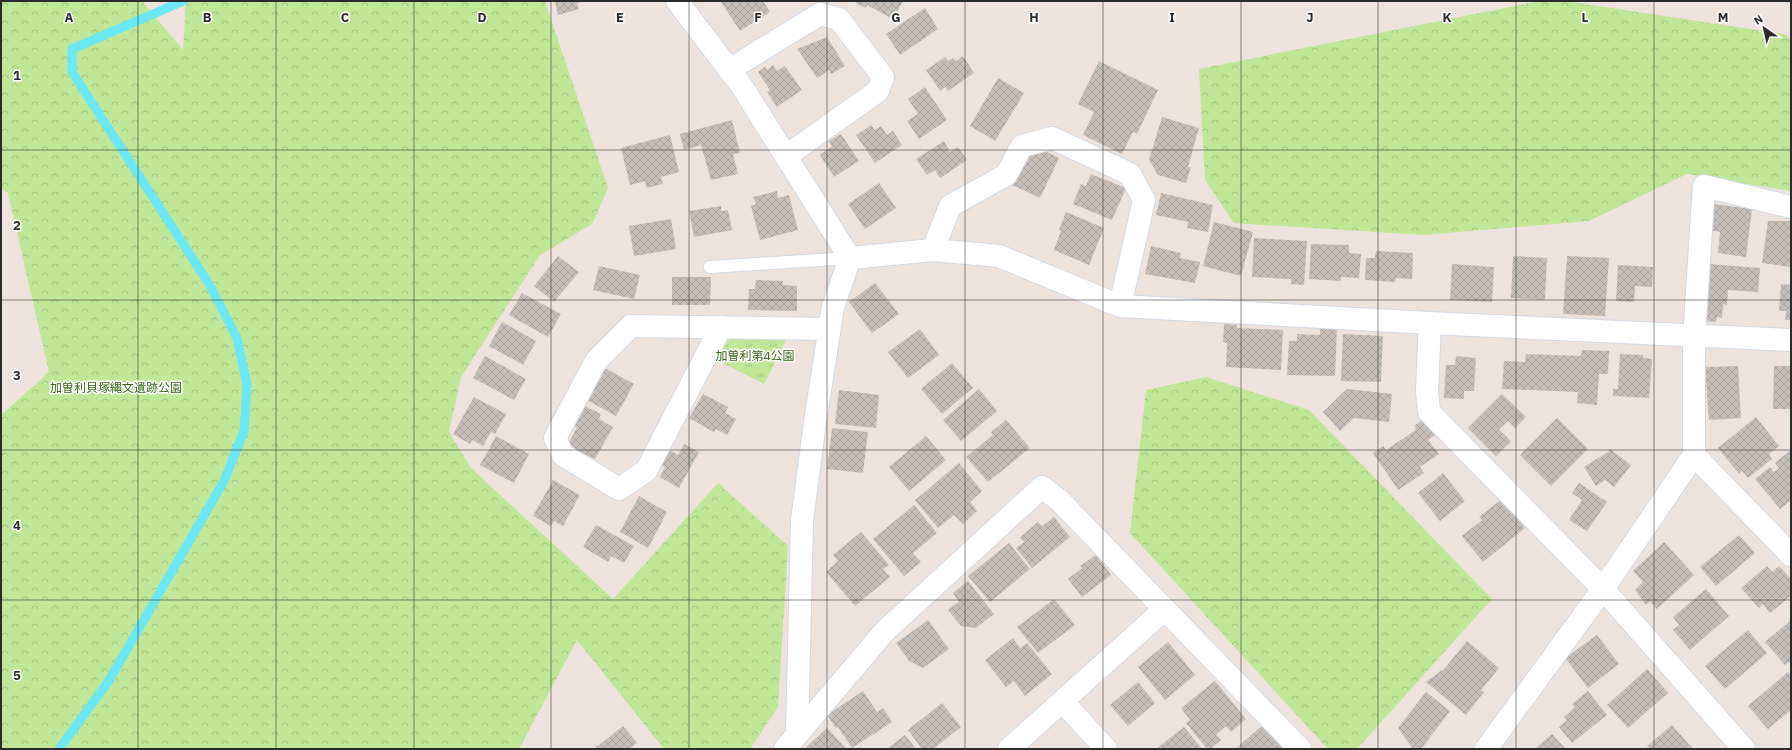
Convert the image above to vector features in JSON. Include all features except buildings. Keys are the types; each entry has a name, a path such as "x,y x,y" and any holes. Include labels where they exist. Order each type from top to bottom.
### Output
{"street":[{"path":"677,1 741,85 850,258"},
{"path":"729,70 820,14 839,20 883,77 878,91 786,156"},
{"path":"933,250 950,206 1006,175 1022,146 1052,138 1130,174 1144,200 1120,306"},
{"path":"1486,749 1603,589 1694,455 1694,337 1704,186 1791,207"},
{"path":"850,258 933,250 1000,256 1120,306 1694,337 1791,340"},
{"path":"791,742 802,521 815,422 833,307 850,258"},
{"path":"1430,323 1427,390 1429,412 1603,589 1744,749"},
{"path":"721,327 646,471 619,489 563,455 555,438 596,361 631,326 721,327 829,329"},
{"path":"1694,455 1791,555"},
{"path":"791,742 884,632 1042,487 1059,500 1300,749"},
{"path":"1009,749 1165,609"},
{"path":"1062,702 1106,749"}],"lane":[{"path":"710,267 850,258"}],"green space":[{"name":"加曽利貝塚縄文遺跡公園","path":"1,1 142,1 183,50 186,1 545,1 608,188 592,224 540,255 461,377 449,432 471,468 613,599 718,483 788,546 778,707 750,749 664,749 577,640 519,749 1,749 1,415 49,372 8,193 1,189"},
{"path":"1540,1 1565,1 1784,34 1791,39 1791,191 1687,174 1589,221 1423,235 1234,223 1205,180 1199,69"},
{"name":"加曽利第4公園","path":"790,332 764,384 715,359 732,336"},
{"path":"1206,377 1309,410 1492,599 1357,749 1328,749 1130,533 1146,390"}],"waterway":[{"path":"59,749 108,682 224,481 244,431 247,385 237,338 209,284 72,72 72,49 183,1"}]}
